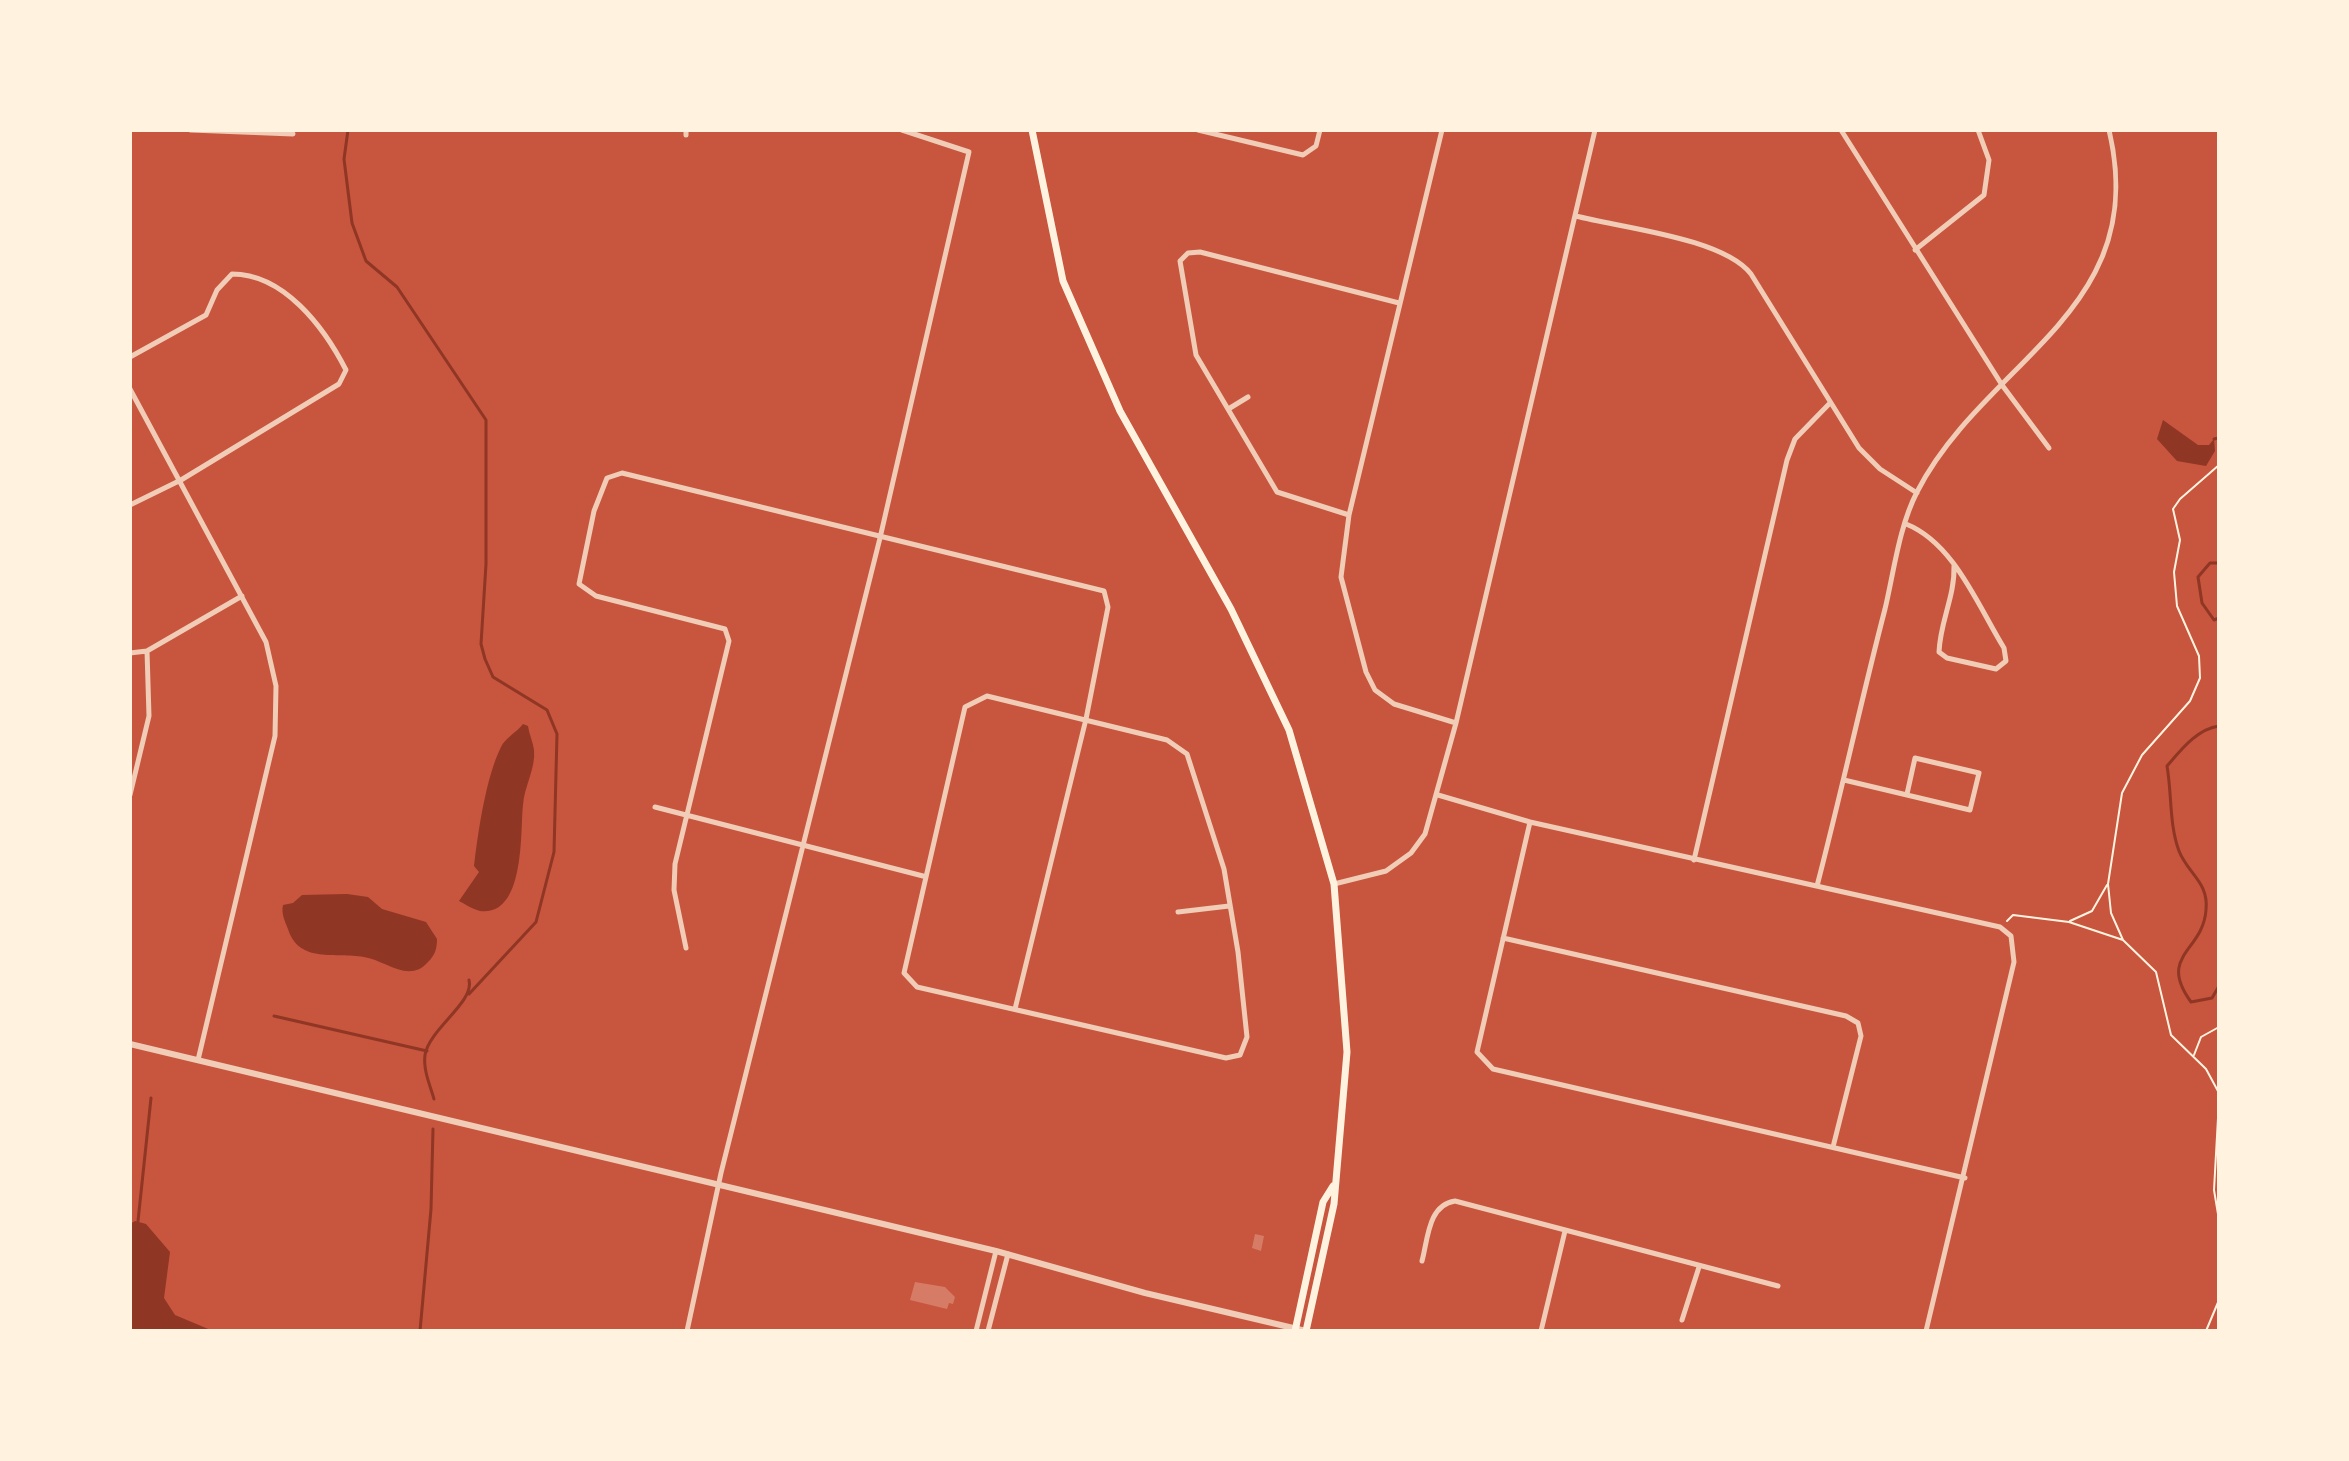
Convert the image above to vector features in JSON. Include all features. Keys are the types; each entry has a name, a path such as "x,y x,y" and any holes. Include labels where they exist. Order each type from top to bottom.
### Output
{"main road":[{"path":"1032,130 1063,281 1120,411 1231,609 1289,730 1334,884 1347,1052 1334,1204 1306,1331"},
{"path":"1295,1330 1323,1202 1334,1184"}],"street":[{"path":"191,130 293,134"},
{"path":"687,1331 718,1186 880,538 969,152 902,130"},
{"path":"1198,130 1303,155 1316,146 1320,130"},
{"path":"1442,130 1349,515 1341,577 1366,672 1375,690 1394,704 1456,723"},
{"path":"1334,884 1386,871 1411,853 1425,834 1456,723 1595,130"},
{"path":"1841,130 2002,385 2049,448"},
{"path":"1915,250 1984,195 1989,160 1978,130"},
{"path":"1817,886 1906,524 1917,493 1955,435 2063,323 2087,289 2103,257 2114,222 2117,180 2109,130"},
{"path":"1576,216 1712,248 1735,258 1751,274 1859,448 1880,469 1917,493"},
{"path":"1349,515 1277,492 1196,355 1180,261 1188,253 1200,252 1399,303"},
{"path":"130,357 206,315 217,290 232,274 246,274 277,286 293,299 336,351 346,370 339,384 181,480 130,505"},
{"path":"130,389 266,642 276,686 275,736 198,1060"},
{"path":"1230,408 1248,397"},
{"path":"1694,860 1787,460 1795,439 1830,403"},
{"path":"686,948 674,890 675,864 729,641 725,629 596,596 579,584 594,511 607,478 622,473 1104,591 1108,607 1086,719 1015,1009"},
{"path":"1906,524 1923,531 1954,566 2004,648 2006,661 1996,669 1947,658 1939,652 1940,635 1954,582 1954,566"},
{"path":"130,653 147,651 242,596"},
{"path":"130,795 149,716 147,651"},
{"path":"987,696 1167,740 1187,754 1224,869 1238,952 1247,1037 1240,1055 1226,1058 917,987 904,973 923,876 965,707 987,696"},
{"path":"1844,780 1970,810 1979,773 1915,758 1907,794"},
{"path":"1438,795 1530,822 2000,927 2011,936 2014,962 1965,1178 1926,1331"},
{"path":"655,807 923,876"},
{"path":"1530,822 1477,1052 1493,1069 1965,1178"},
{"path":"1178,912 1229,906"},
{"path":"1503,938 1846,1016 1858,1023 1861,1036 1833,1147"},
{"path":"130,1044 996,1251 1145,1293 1306,1331"},
{"path":"1422,1261 1434,1213 1444,1203 1455,1201 1778,1286"},
{"path":"1541,1331 1565,1231"},
{"path":"976,1331 996,1251"},
{"path":"988,1331 1008,1254"},
{"path":"1682,1320 1699,1267"}],"path":[{"path":"2219,465 2173,509 2180,540 2174,572 2177,606 2199,656 2200,678 2190,701 2133,768 2122,793 2108,884 2111,913 2123,940 2156,972 2171,1035 2194,1056 2219,1093"},
{"path":"2069,922 2092,911 2108,884"},
{"path":"2000,927 2013,915 2069,922 2123,940"},
{"path":"2194,1056 2201,1037 2219,1027"},
{"path":"2219,1100 2214,1190 2219,1220"},
{"path":"2206,1331 2219,1300"}],"shaded area":[{"path":"2163,420 2198,445 2209,445 2214,439 2215,451 2206,466 2177,461 2157,439"},
{"path":"523,724 528,726 534,757 524,798 518,869 506,900 495,909 480,911 459,901 479,872 474,866 478,837 496,759 503,744"},
{"path":"302,895 368,897 382,909 426,922 437,939 432,957 421,968 405,971 364,957 309,952 293,940 283,914 283,905 293,903"},
{"path":"135,1221 146,1224 170,1252 164,1298 175,1315 213,1331 130,1331 130,1224"}],"building":[{"path":"1255,1234 1264,1236 1261,1251 1252,1248"},
{"path":"915,1282 945,1287 955,1297 953,1304 949,1303 947,1309 910,1300"}],"waterway":[{"path":"348,130 344,159 352,223 366,261 397,287 486,420 486,564 481,644 485,659 493,677 547,710 557,734 554,852 536,922 469,994"},
{"path":"2214,439 2219,438"},
{"path":"2219,563 2210,563 2198,577 2202,603 2214,620 2219,618"},
{"path":"2219,726 2197,736 2167,766 2176,841 2206,900 2203,924 2180,963 2179,974 2191,1002 2212,998 2219,986"},
{"path":"434,1099 426,1072 425,1055 434,1035 465,997 469,980"},
{"path":"274,1016 427,1051"},
{"path":"138,1221 151,1098"},
{"path":"420,1331 431,1209 433,1129"}]}
